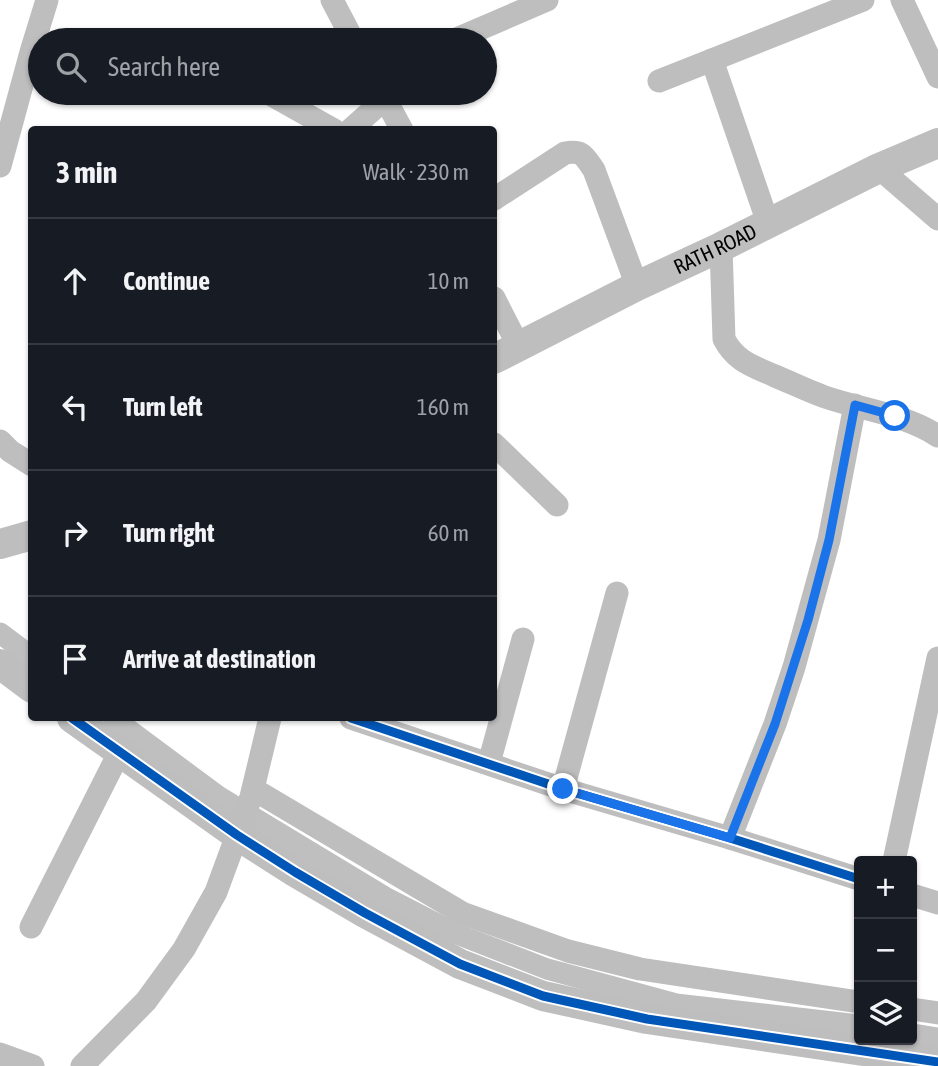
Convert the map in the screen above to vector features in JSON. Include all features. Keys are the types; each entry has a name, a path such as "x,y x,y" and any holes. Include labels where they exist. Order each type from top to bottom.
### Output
{"street":[{"path":"38,28 47,0"},
{"path":"332,0 347,28"},
{"path":"482,28 547,0"},
{"path":"659,81 863,0"},
{"path":"902,0 938,77"},
{"path":"712,60 768,223"},
{"path":"0,166 28,63"},
{"path":"289,105 327,126"},
{"path":"354,126 374,105"},
{"path":"388,105 400,126"},
{"name":"RATH ROAD","path":"506,353 879,168 938,143"},
{"path":"497,197 565,153 575,151 583,154 594,170 637,286"},
{"path":"879,168 938,219"},
{"path":"720,247 724,339 730,351 744,363 824,397 895,416 938,436"},
{"path":"497,312 506,353"},
{"path":"730,838 775,724 808,620 829,540 855,405"},
{"path":"0,441 28,463"},
{"path":"497,447 557,505"},
{"path":"0,544 28,536"},
{"path":"563,789 617,593"},
{"path":"489,763 523,639"},
{"path":"895,856 938,658"},
{"path":"0,664 28,685"},
{"path":"76,721 365,913 460,964 543,996 647,1019 938,1062"},
{"path":"82,1066 146,1001 184,949 216,892 252,793 269,721"},
{"path":"360,721 563,789 854,877"},
{"path":"31,927 120,751"},
{"path":"252,793 462,913 568,951 640,969 854,1001"},
{"path":"917,897 938,903"},
{"path":"917,1010 938,1013"},
{"path":"0,1054 33,1066"}],"waterway":[{"path":"0,633 28,654"},
{"path":"117,721 218,796 385,897 457,934 547,969 676,1004 854,1024"},
{"path":"917,1035 938,1038"}],"cycle path":[{"path":"76,721 237,835 295,872 460,964 543,996 647,1019 938,1062"},
{"path":"360,721 563,789 854,877"}],"route":[{"path":"563,789 730,838 775,724 808,620 829,540 855,405 895,416"}]}
